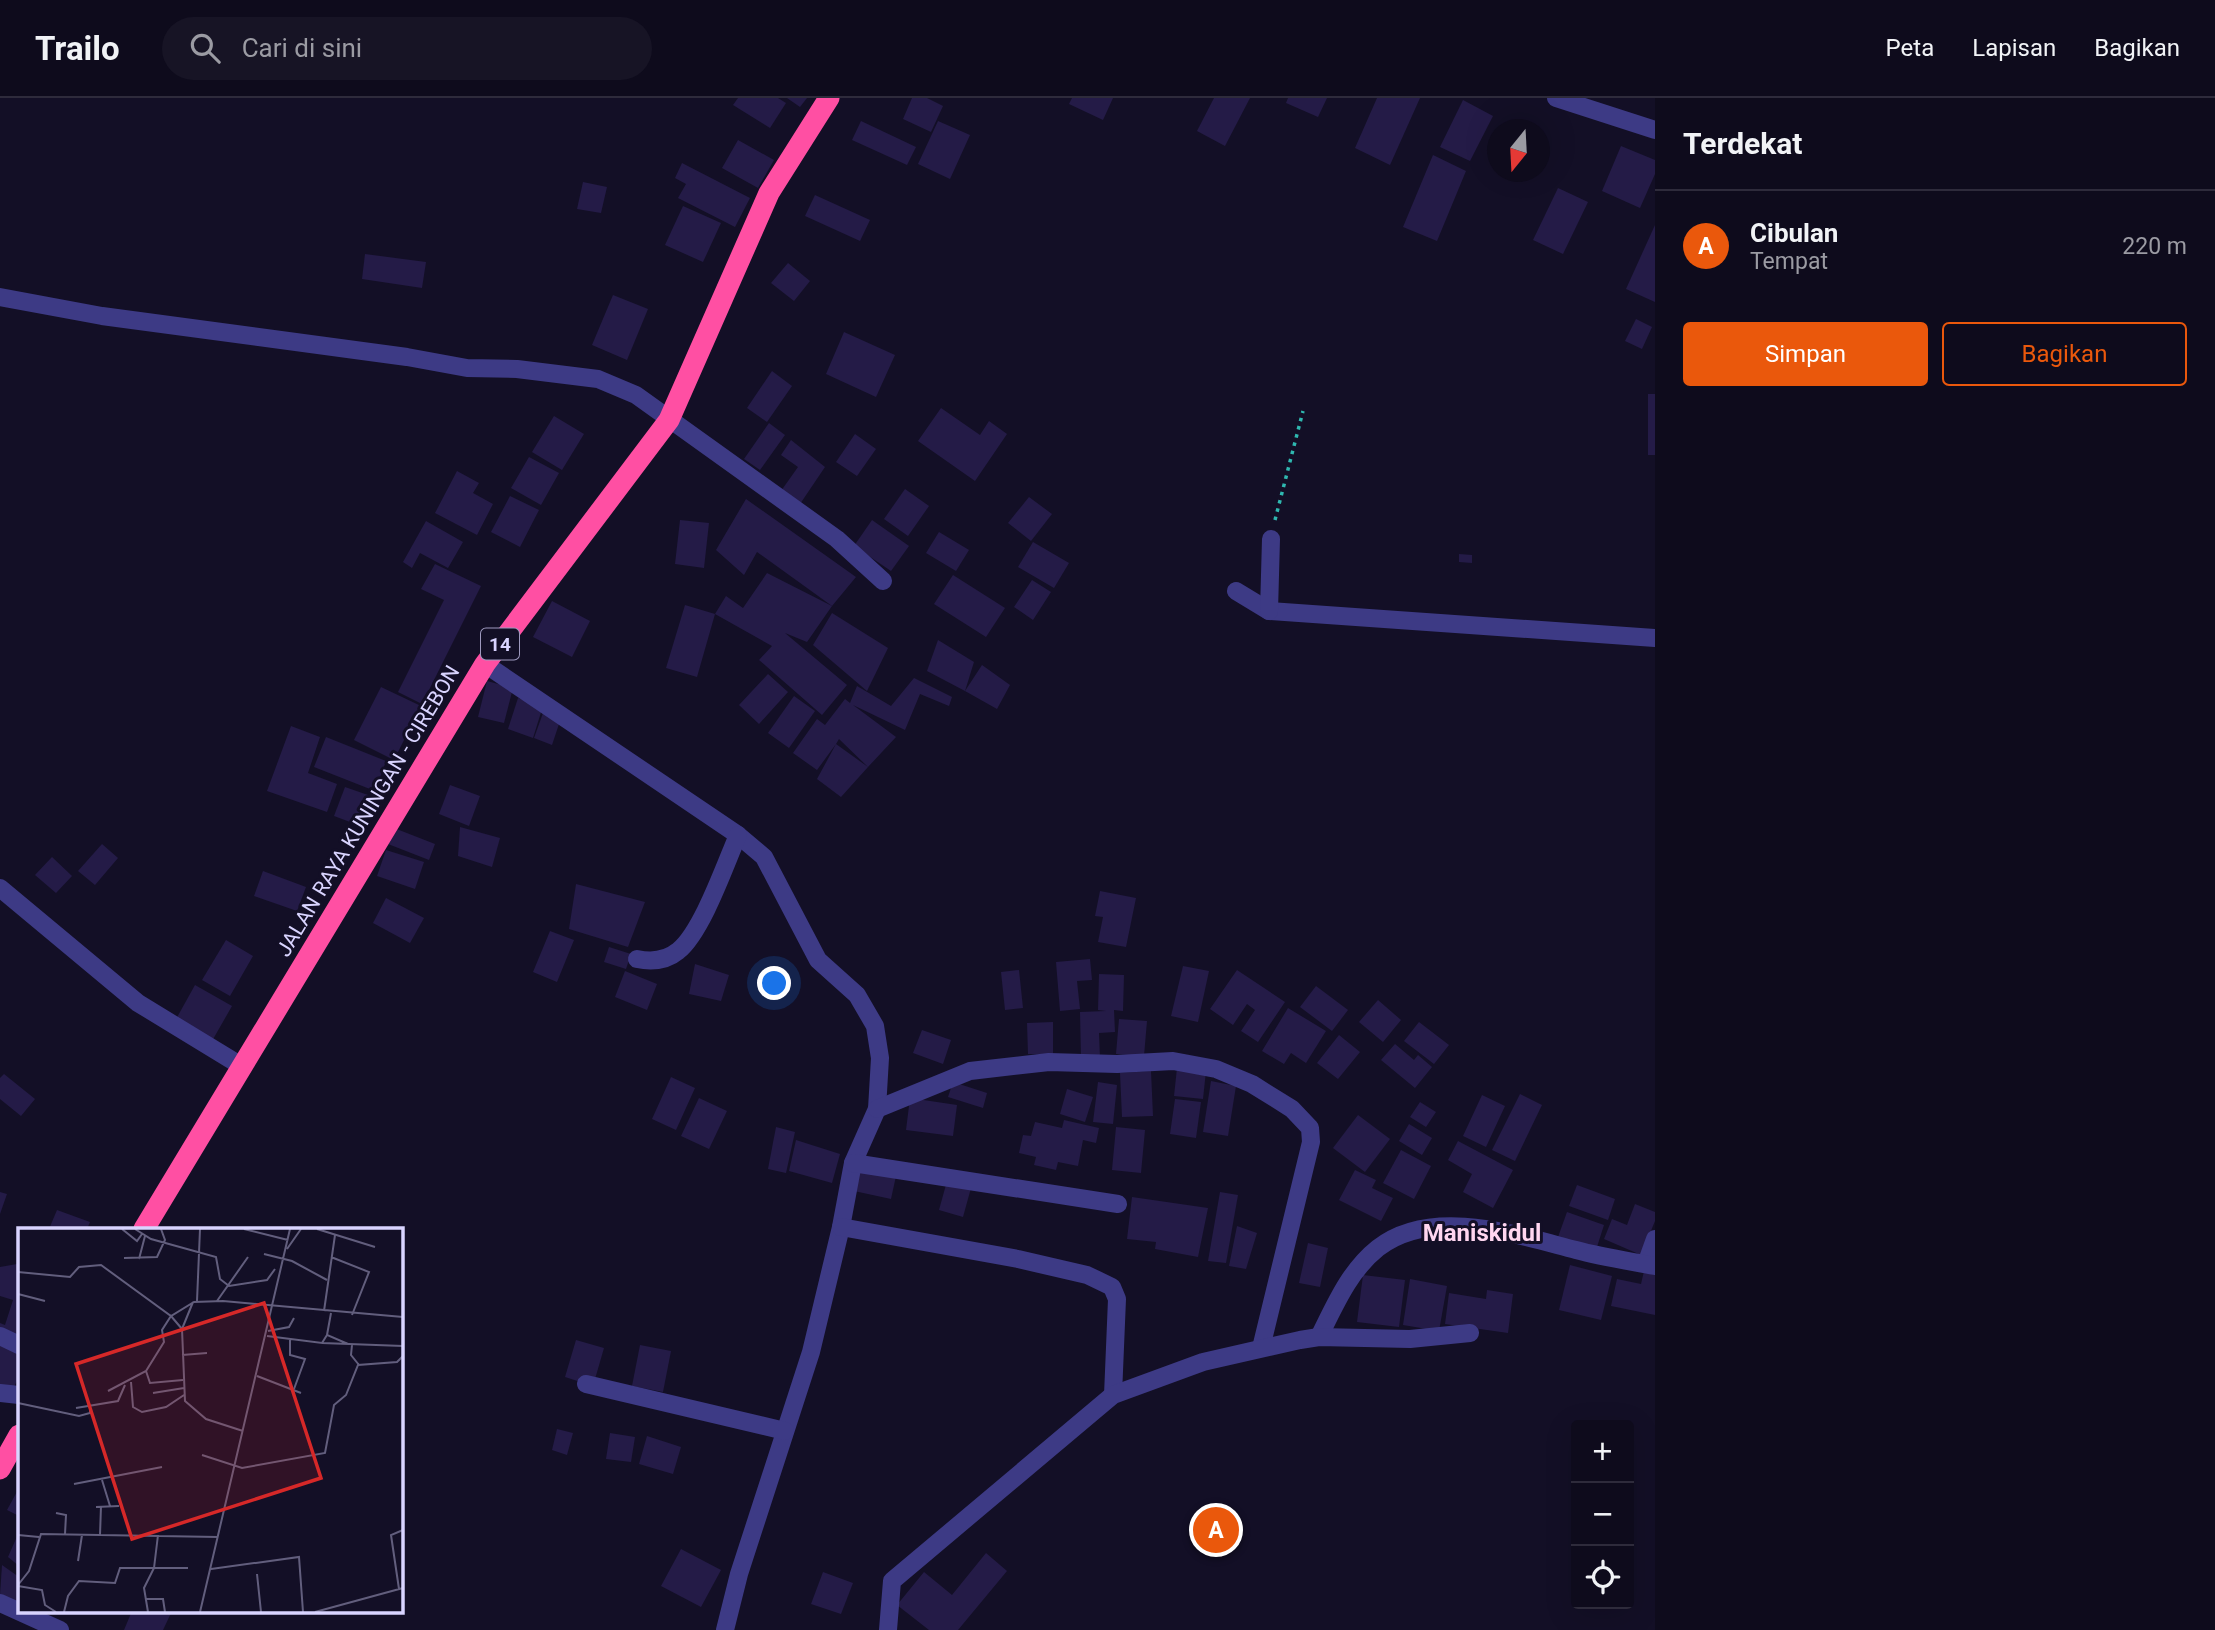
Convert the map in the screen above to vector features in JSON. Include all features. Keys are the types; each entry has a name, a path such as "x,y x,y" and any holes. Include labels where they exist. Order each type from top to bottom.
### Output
{"highway":[{"name":"JALAN RAYA KUNINGAN - CIREBON","path":"146,1226 485,664 669,420 769,193 829,98"},
{"path":"0,1469 18,1437"}],"street":[{"path":"1556,98 1655,130"},
{"path":"0,298 102,316 407,357 467,368 517,369 598,379 636,395 837,539 883,581"},
{"path":"1269,611 1271,539"},
{"path":"1236,591 1269,611 1655,638"},
{"path":"485,664 738,835 764,857 818,960 858,995 875,1026 880,1058 877,1109 853,1163 841,1227 811,1352 725,1630"},
{"path":"637,959 663,960 680,951 709,902 738,835"},
{"path":"0,888 138,1003 243,1067"},
{"path":"877,1109 970,1071 1049,1062 1117,1065 1173,1061 1216,1069 1252,1084 1292,1109 1310,1128 1311,1142 1261,1348"},
{"path":"853,1163 1118,1204"},
{"path":"841,1227 1018,1259 1087,1275 1112,1287 1117,1299 1113,1395"},
{"path":"1319,1337 1353,1273 1379,1247 1411,1231 1454,1227 1504,1230 1651,1265 1655,1239"},
{"path":"888,1630 892,1581 1113,1395 1203,1362 1319,1337 1410,1339 1470,1333"},
{"path":"0,1336 18,1345"},
{"path":"586,1384 785,1431"},
{"path":"0,1393 18,1395"},
{"path":"0,1602 18,1610"},
{"path":"21,1612 60,1630"}],"path":[{"path":"1271,539 1303,411"}],"building":[{"path":"738,98 778,98 786,103 770,128 733,105"},
{"path":"787,98 807,98 800,107"},
{"path":"912,98 927,98 943,106 931,132 903,119"},
{"path":"1072,98 1113,98 1103,120 1069,104"},
{"path":"1214,98 1250,98 1225,146 1197,131"},
{"path":"1288,98 1327,98 1318,117 1286,103"},
{"path":"1377,98 1420,98 1390,165 1355,148"},
{"path":"1463,100 1493,116 1487,119 1487,128 1470,161 1440,147"},
{"path":"861,121 916,147 907,165 852,140"},
{"path":"938,121 970,135 950,179 918,164"},
{"path":"738,140 774,160 758,188 722,168"},
{"path":"1621,146 1655,160 1655,174 1640,208 1602,191"},
{"path":"1433,155 1466,171 1437,241 1403,227"},
{"path":"682,163 750,198 735,227 678,198 686,184 675,178"},
{"path":"583,182 607,187 601,213 577,209"},
{"path":"1558,188 1588,202 1563,254 1533,240"},
{"path":"815,195 870,220 860,241 805,216"},
{"path":"683,206 721,223 703,262 665,245"},
{"path":"1655,225 1655,302 1626,289"},
{"path":"365,254 426,262 422,288 362,279"},
{"path":"788,263 810,281 794,301 771,283"},
{"path":"613,295 648,309 627,360 592,345"},
{"path":"1636,319 1652,327 1642,349 1625,341"},
{"path":"844,332 895,355 876,397 826,374"},
{"path":"772,371 792,386 767,422 747,408"},
{"path":"1648,394 1655,394 1655,455 1648,455"},
{"path":"941,408 980,435 989,421 1007,434 975,481 918,441"},
{"path":"554,416 584,434 562,470 532,452"},
{"path":"769,423 785,435 760,470 744,459"},
{"path":"855,434 876,449 857,476 836,462"},
{"path":"791,440 825,467 800,504 781,491 798,467 781,455"},
{"path":"529,457 559,473 541,505 511,488"},
{"path":"457,471 479,483 473,493 493,504 477,535 435,513"},
{"path":"905,489 929,506 908,536 884,519"},
{"path":"510,496 539,510 520,547 491,532"},
{"path":"1029,497 1052,514 1031,541 1008,523"},
{"path":"746,499 856,577 832,606 757,552 744,575 716,550"},
{"path":"680,520 709,523 704,568 675,564"},
{"path":"872,520 909,546 891,571 854,546"},
{"path":"426,521 463,542 448,568 420,553 412,568 403,562"},
{"path":"939,532 969,550 956,571 926,553"},
{"path":"1033,542 1069,563 1054,588 1018,567"},
{"path":"1459,554 1472,555 1472,563 1459,562"},
{"path":"435,564 481,586 422,704 398,692 444,600 421,589"},
{"path":"767,573 832,606 807,642 785,633 847,685 822,715 759,660 772,646 715,614 726,596 743,608"},
{"path":"953,575 1005,608 986,637 934,604"},
{"path":"1032,580 1051,592 1033,620 1014,607"},
{"path":"552,601 590,621 572,657 533,637"},
{"path":"685,605 715,614 697,677 666,668"},
{"path":"832,613 888,648 867,691 813,645"},
{"path":"938,640 974,662 965,691 927,671"},
{"path":"982,665 1010,685 997,709 965,691"},
{"path":"768,674 788,692 759,724 739,705"},
{"path":"914,678 952,697 949,706 920,694 905,730 853,705 896,737 868,767 839,739 817,770 793,753 817,719 825,725 845,699 850,703 857,686 891,706"},
{"path":"487,681 513,688 504,723 478,717"},
{"path":"381,687 421,706 394,760 354,740"},
{"path":"794,696 815,711 789,748 768,733"},
{"path":"518,698 543,706 533,738 508,729"},
{"path":"543,713 561,718 552,745 534,738"},
{"path":"291,726 320,737 308,773 337,784 327,812 267,791"},
{"path":"326,737 386,761 375,791 314,767"},
{"path":"836,744 868,767 841,797 817,779"},
{"path":"450,785 480,796 469,826 439,814"},
{"path":"345,787 368,795 358,825 334,816"},
{"path":"460,827 500,838 492,867 458,856"},
{"path":"394,828 435,844 429,860 388,844"},
{"path":"102,844 118,858 95,885 78,871"},
{"path":"386,850 424,862 415,889 377,876"},
{"path":"52,857 72,876 56,893 35,875"},
{"path":"263,871 306,887 297,911 254,896"},
{"path":"576,884 645,902 628,947 569,929"},
{"path":"1100,891 1136,898 1126,947 1098,942 1103,917 1095,916"},
{"path":"386,898 424,918 410,943 373,923"},
{"path":"550,931 574,940 557,982 533,972"},
{"path":"226,940 253,956 230,996 202,980"},
{"path":"609,947 631,954 626,969 604,962"},
{"path":"1090,959 1092,980 1077,981 1080,1009 1060,1011 1056,962"},
{"path":"695,964 729,975 721,1001 689,994"},
{"path":"1183,966 1209,971 1198,1022 1171,1016"},
{"path":"1019,970 1023,1008 1005,1010 1001,972"},
{"path":"1237,970 1285,1002 1258,1042 1241,1031 1255,1010 1247,1004 1233,1025 1210,1009"},
{"path":"625,971 657,984 647,1010 615,997"},
{"path":"1099,974 1124,975 1123,1011 1114,1010 1115,1032 1099,1033 1100,1058 1081,1058 1080,1012 1106,1011 1098,1010"},
{"path":"195,985 232,1006 212,1041 175,1021"},
{"path":"1316,986 1348,1010 1332,1031 1300,1007"},
{"path":"1378,1000 1401,1020 1383,1042 1359,1022"},
{"path":"1288,1008 1326,1031 1306,1063 1291,1053 1284,1064 1262,1051"},
{"path":"1119,1019 1147,1021 1144,1056 1116,1054"},
{"path":"1053,1022 1053,1054 1028,1054 1027,1023"},
{"path":"1419,1022 1449,1045 1434,1064 1404,1041"},
{"path":"922,1030 951,1040 943,1064 913,1053"},
{"path":"1339,1035 1360,1052 1338,1079 1317,1063"},
{"path":"1395,1044 1414,1060 1418,1055 1432,1067 1415,1088 1381,1060"},
{"path":"1177,1068 1206,1071 1203,1099 1174,1096"},
{"path":"1151,1071 1153,1116 1122,1117 1120,1073"},
{"path":"4,1074 35,1099 21,1116 0,1099 0,1078"},
{"path":"671,1077 695,1088 676,1130 652,1119"},
{"path":"1211,1081 1236,1086 1228,1136 1203,1132"},
{"path":"953,1082 987,1093 983,1108 948,1097"},
{"path":"1098,1082 1117,1085 1113,1124 1093,1122"},
{"path":"1067,1089 1093,1097 1085,1122 1060,1114"},
{"path":"1520,1094 1542,1105 1515,1161 1492,1150"},
{"path":"1482,1095 1505,1106 1486,1147 1463,1136"},
{"path":"699,1098 727,1111 709,1149 681,1136"},
{"path":"910,1098 957,1105 953,1136 906,1130"},
{"path":"1175,1099 1201,1102 1196,1138 1170,1134"},
{"path":"1420,1102 1436,1112 1426,1127 1410,1117"},
{"path":"1358,1115 1390,1139 1365,1172 1333,1148"},
{"path":"1064,1120 1099,1128 1096,1143 1083,1140 1078,1166 1058,1162 1056,1170 1034,1165 1036,1157 1019,1153 1023,1135 1031,1136 1035,1122 1062,1128"},
{"path":"1409,1124 1432,1138 1422,1155 1399,1141"},
{"path":"776,1127 795,1132 786,1173 768,1169"},
{"path":"1116,1127 1145,1130 1141,1173 1112,1170"},
{"path":"796,1140 840,1154 832,1183 789,1171"},
{"path":"1458,1141 1513,1170 1493,1208 1463,1192 1472,1174 1448,1160"},
{"path":"1401,1150 1431,1166 1414,1199 1383,1183"},
{"path":"859,1168 896,1176 891,1199 854,1191"},
{"path":"1355,1170 1376,1180 1372,1188 1393,1198 1381,1221 1339,1200"},
{"path":"947,1181 971,1188 963,1217 939,1210"},
{"path":"1577,1185 1615,1199 1608,1220 1569,1206"},
{"path":"0,1192 7,1194 0,1214"},
{"path":"1220,1192 1238,1195 1226,1263 1208,1261"},
{"path":"1132,1197 1208,1208 1198,1257 1155,1249 1156,1242 1127,1239"},
{"path":"1635,1204 1655,1212 1655,1221 1641,1255 1604,1239 1612,1219 1627,1225"},
{"path":"57,1210 90,1222 87,1228 49,1228"},
{"path":"1567,1212 1604,1225 1596,1250 1558,1237"},
{"path":"1237,1226 1257,1233 1246,1269 1229,1266"},
{"path":"1308,1243 1328,1248 1320,1287 1299,1283"},
{"path":"17,1264 18,1342 0,1335 0,1323 5,1325 13,1300 0,1296 0,1267"},
{"path":"1570,1265 1612,1276 1601,1320 1559,1310"},
{"path":"1644,1271 1655,1274 1655,1315 1611,1306 1617,1279 1641,1284"},
{"path":"1363,1275 1405,1280 1399,1327 1357,1322"},
{"path":"1410,1279 1447,1286 1439,1331 1403,1325"},
{"path":"1487,1290 1513,1294 1508,1333 1445,1324 1449,1293 1486,1299"},
{"path":"576,1340 604,1348 593,1386 565,1377"},
{"path":"0,1342 18,1351 18,1379 12,1391 0,1390"},
{"path":"640,1345 671,1351 663,1392 632,1386"},
{"path":"557,1429 573,1433 567,1455 552,1450"},
{"path":"610,1433 635,1437 631,1462 606,1459"},
{"path":"647,1436 681,1447 673,1474 639,1464"},
{"path":"18,1490 18,1516 7,1510"},
{"path":"18,1534 18,1565 8,1557"},
{"path":"681,1549 721,1570 701,1607 661,1586"},
{"path":"986,1553 1007,1571 958,1630 929,1630 897,1605 924,1572 952,1595"},
{"path":"2,1565 18,1576 18,1604 0,1595"},
{"path":"823,1572 853,1583 841,1614 811,1604"},
{"path":"132,1612 172,1612 163,1630 124,1630"}],"place":[{"name":"Cibulan","path":"1216,1530"}],"district":[{"name":"Maniskidul","path":"1482,1233"}]}
